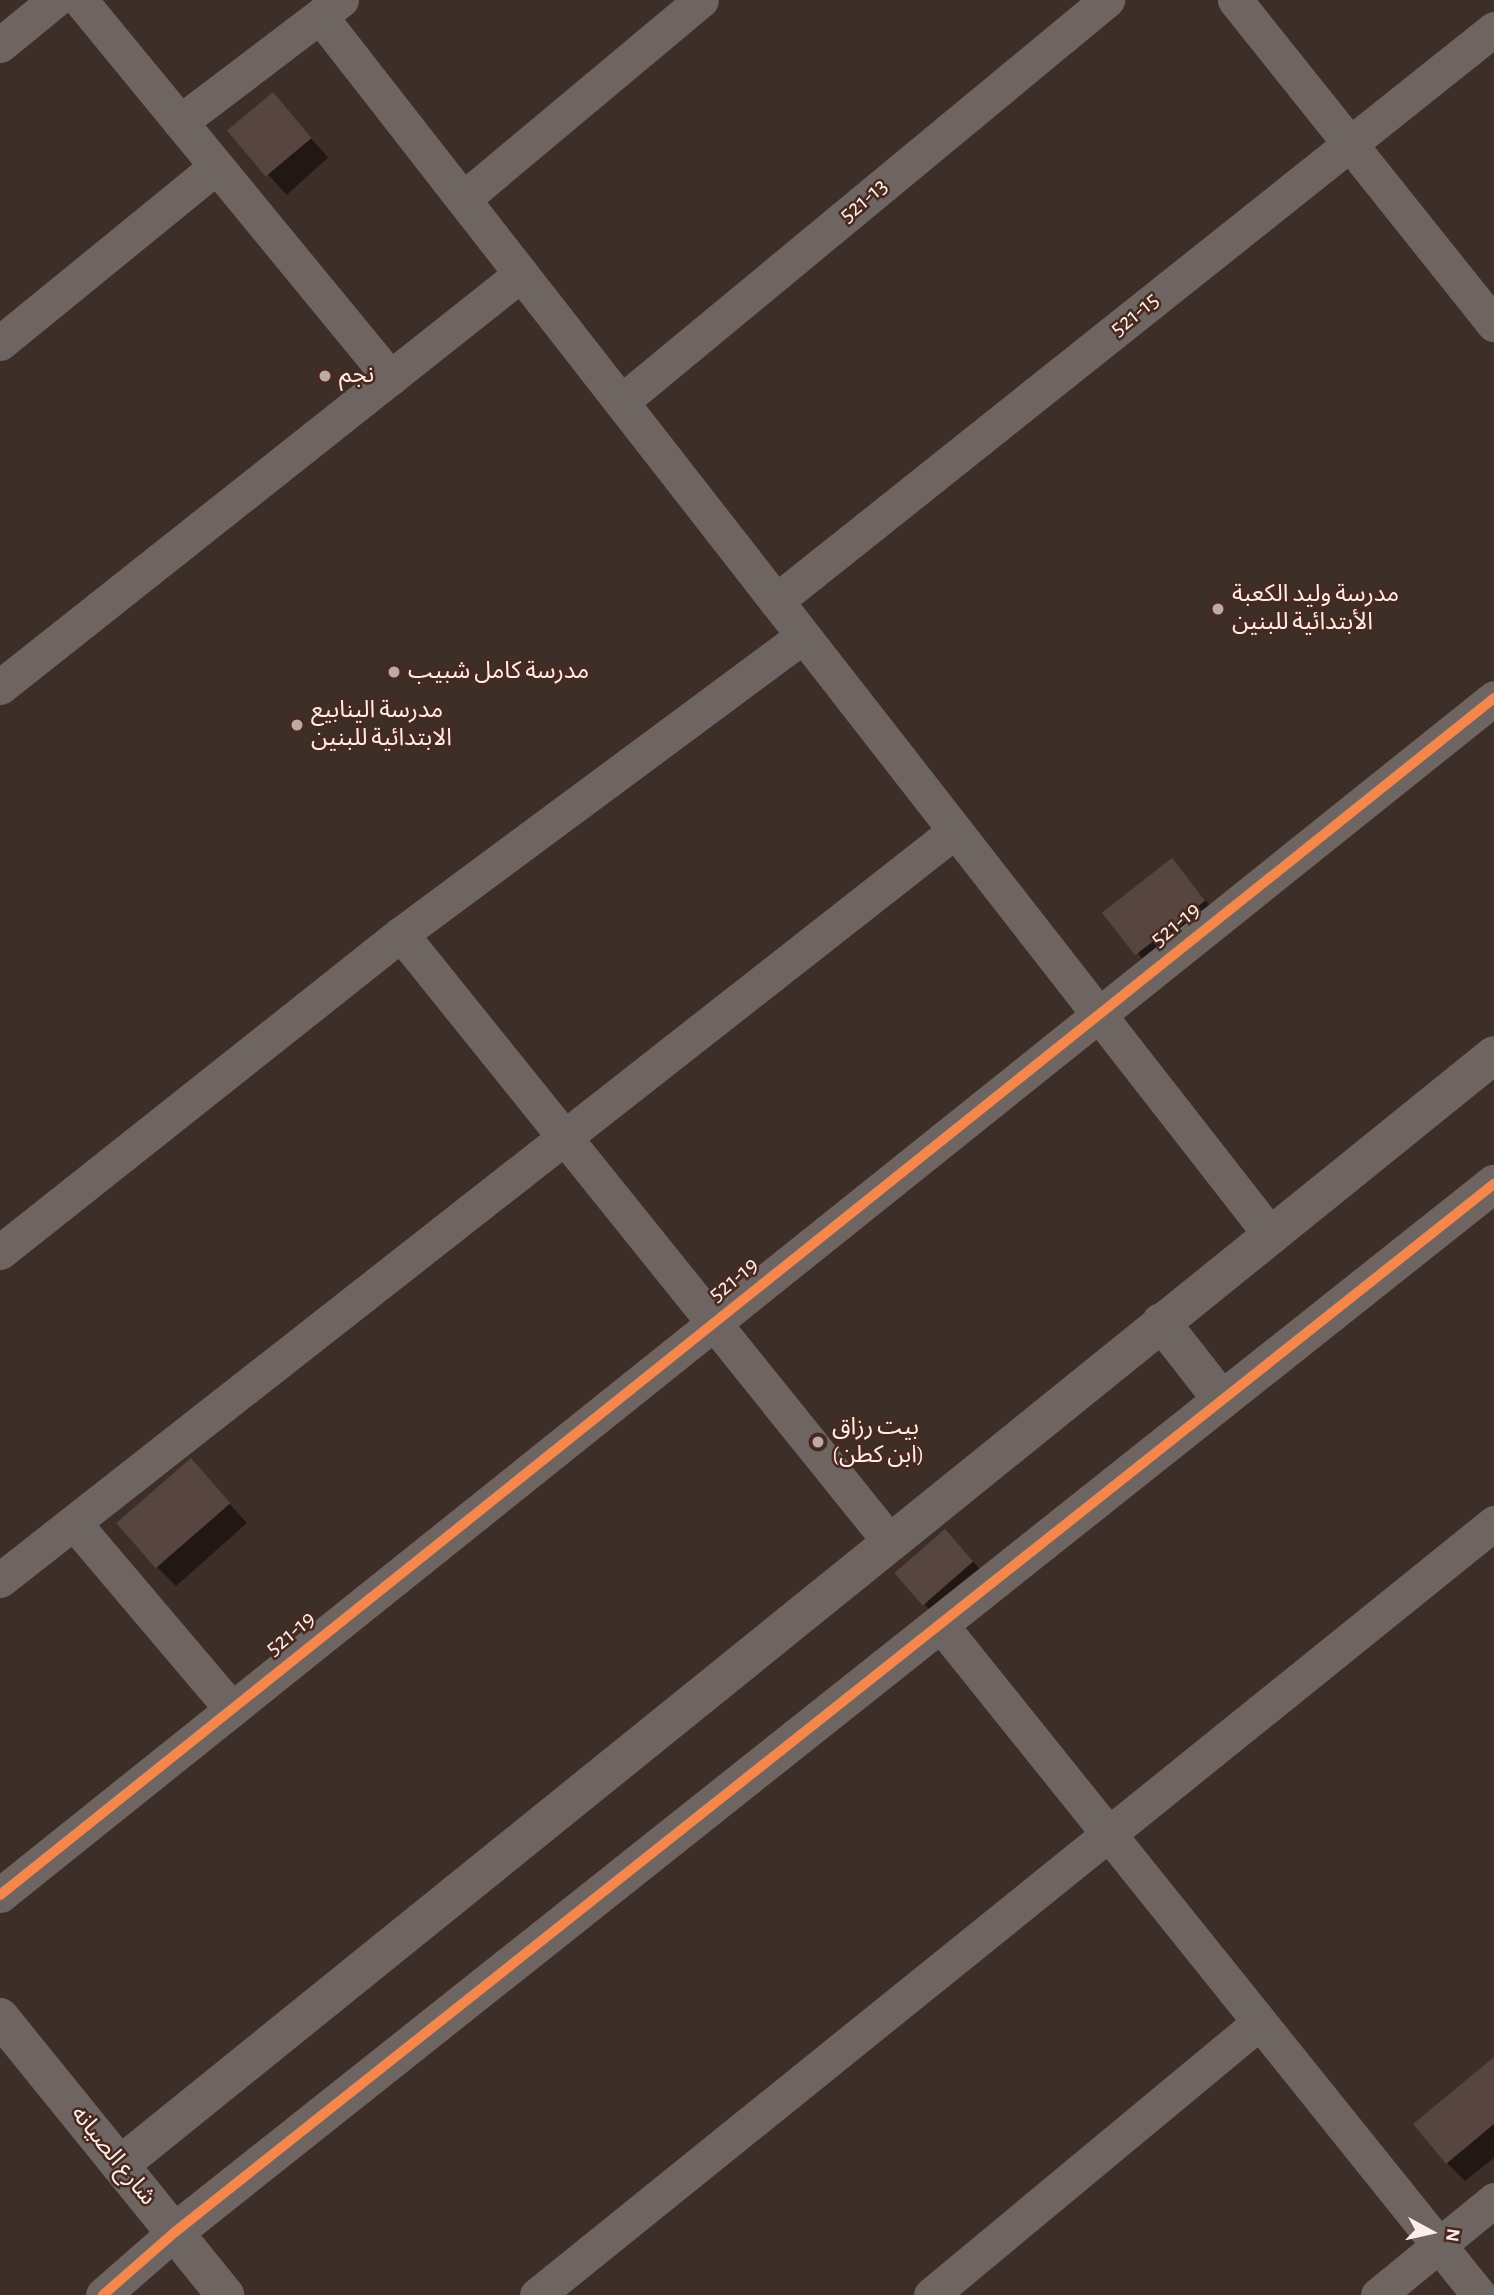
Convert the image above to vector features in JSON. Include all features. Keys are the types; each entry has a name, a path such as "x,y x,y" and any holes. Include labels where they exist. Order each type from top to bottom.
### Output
{"street":[{"path":"0,45 55,0"},
{"path":"80,0 390,378"},
{"path":"463,199 701,0"},
{"name":"521-13","path":"621,402 1107,0"},
{"path":"1235,0 1494,324"},
{"path":"180,122 330,8 463,199 1270,1234"},
{"name":"521-15","path":"776,601 1494,29"},
{"path":"0,343 216,167"},
{"path":"0,687 521,274"},
{"path":"0,1252 401,934 803,636"},
{"name":"521-19","path":"0,1895 1494,698"},
{"path":"0,1580 955,831"},
{"path":"401,934 890,1542"},
{"path":"120,2165 1494,1055"},
{"path":"103,2295 174,2232 1494,1184"},
{"path":"1161,1322 1222,1400"},
{"path":"74,1523 232,1709"},
{"path":"537,2295 1494,1523"},
{"path":"940,1624 1258,2024 1440,2243 1479,2295"},
{"name":"شارع الصيانه","path":"2,2022 225,2295"},
{"path":"931,2295 1258,2024"},
{"path":"1378,2295 1494,2200"}],"building":[{"path":"273,92 312,138 266,177 227,131"},
{"path":"1172,858 1205,901 1135,955 1102,913"},
{"path":"191,1458 230,1503 156,1568 116,1523"},
{"path":"945,1529 973,1561 923,1605 894,1573"},
{"path":"1494,2057 1494,2124 1446,2164 1413,2124"}],"cycle path":[{"path":"0,1895 1494,698"},
{"path":"103,2295 175,2232 1494,1184"}],"place":[{"name":"نجم","path":"325,376"},
{"name":"مدرسة وليد الكعبة الأبتدائية للبنين","path":"1218,609"},
{"name":"مدرسة كامل شبيب","path":"394,672"},
{"name":"مدرسة الينابيع الابتدائية للبنين","path":"297,725"},
{"name":"بيت رزاق (ابن كطن)","path":"818,1442"}]}
